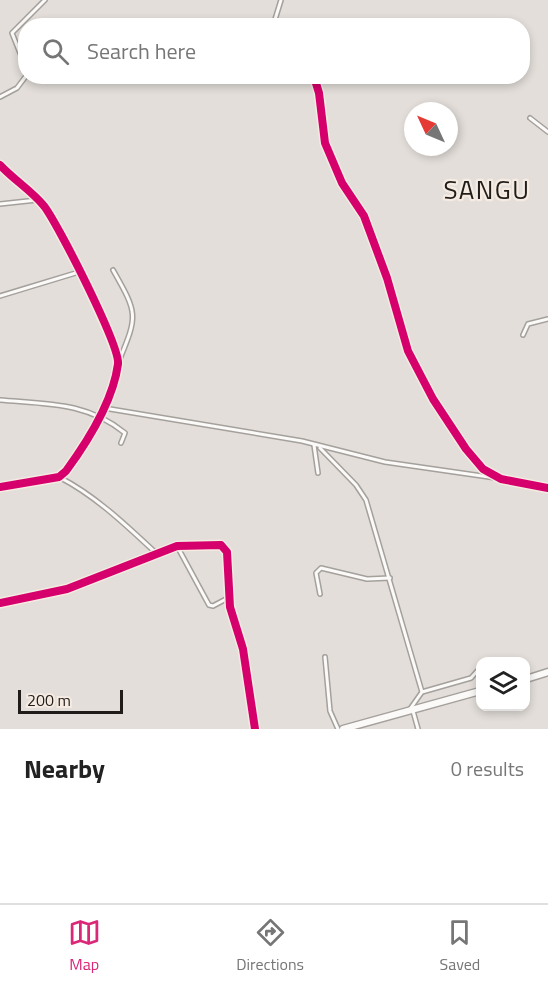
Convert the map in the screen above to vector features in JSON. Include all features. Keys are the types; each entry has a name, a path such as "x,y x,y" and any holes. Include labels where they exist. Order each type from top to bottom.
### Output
{"highway":[{"path":"530,677 548,672"},
{"path":"343,729 476,692"}],"street":[{"path":"27,18 45,0"},
{"path":"275,18 281,0"},
{"path":"18,27 12,33 18,48"},
{"path":"0,97 20,84"},
{"path":"317,84 326,143 346,190 364,216 387,278 408,351 421,379 474,460 490,474 501,479"},
{"path":"530,118 548,132"},
{"path":"0,165 39,200 79,272 116,349 118,363"},
{"path":"0,204 39,200"},
{"path":"59,477 75,459 101,415 134,323 135,314 114,270"},
{"path":"0,296 79,272"},
{"path":"523,335 528,324 548,320"},
{"path":"0,400 63,406 101,415 125,433 121,443"},
{"path":"104,408 235,428 359,453 385,462 548,488"},
{"path":"314,445 318,473"},
{"path":"319,446 356,484 366,500 422,692"},
{"path":"0,487 59,477 81,489 114,514 157,554"},
{"path":"0,603 67,589 177,546 212,543 224,546 227,555 229,597 243,649 255,729"},
{"path":"177,546 209,604 213,606 229,597"},
{"path":"320,594 316,573 321,568 367,579 390,578"},
{"path":"325,657 330,711 338,729"},
{"path":"418,729 411,710 422,692 471,678 476,672"}],"cycle path":[{"path":"316,84 325,143 342,183 364,216 387,278 408,351 433,399 466,449 483,469 501,479 548,488"},
{"path":"0,165 44,206 51,217 99,311 116,353 118,364 105,407 91,434 66,471 59,477 0,487"},
{"path":"0,603 67,589 177,546 221,545 227,552 230,607 243,649 255,729"}],"district":[{"name":"SANGU","path":"487,189"}]}
